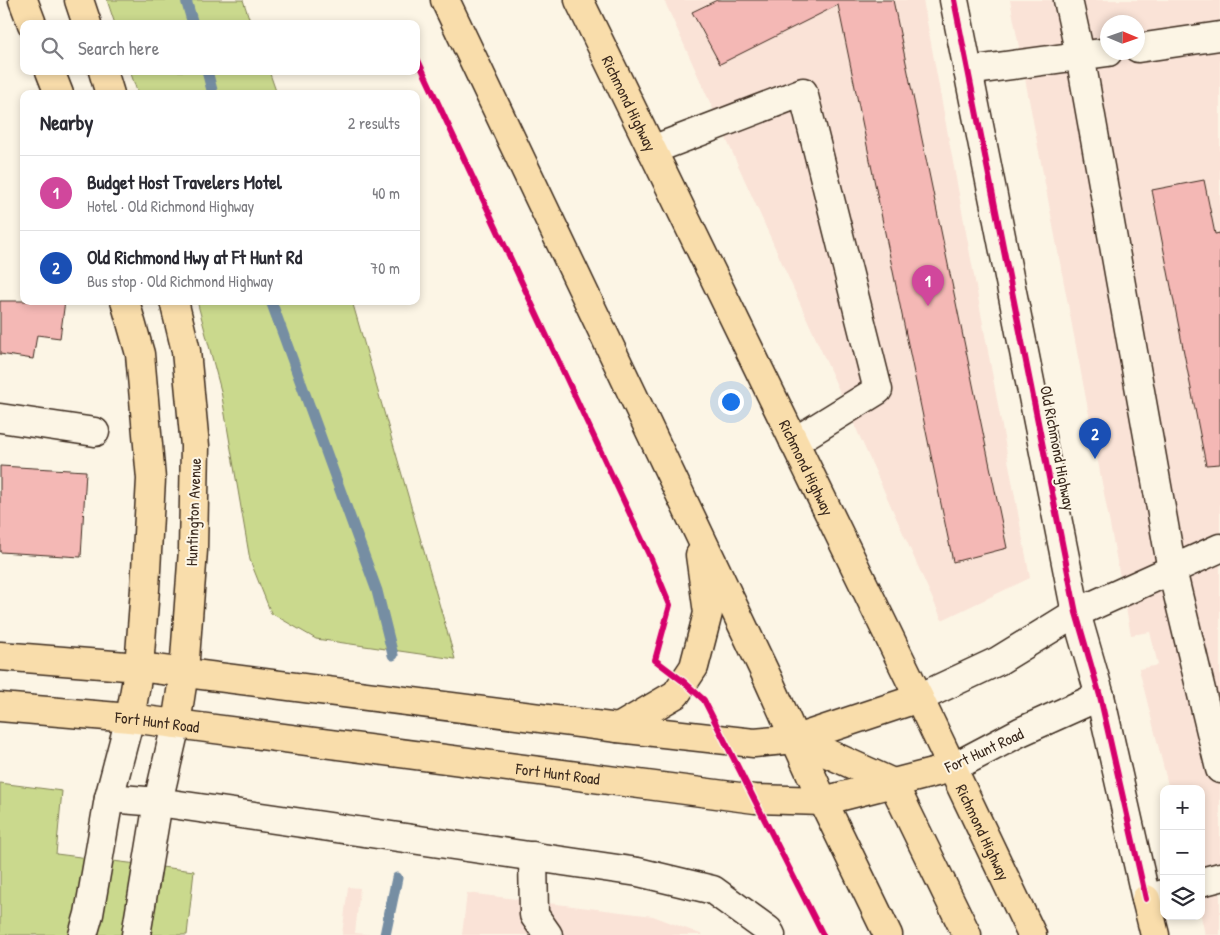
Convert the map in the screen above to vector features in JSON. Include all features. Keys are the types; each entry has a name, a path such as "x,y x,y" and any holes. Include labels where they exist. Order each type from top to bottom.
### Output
{"main road":[{"path":"23,0 30,20"},
{"path":"79,0 86,20"},
{"path":"445,0 888,935"},
{"name":"Richmond Highway","path":"579,0 920,698 1032,935"},
{"path":"52,75 57,90"},
{"path":"104,75 109,90"},
{"path":"126,305 140,354 151,479 139,666 130,718"},
{"name":"Huntington Avenue","path":"175,305 186,351 195,446 193,550 184,672 176,724"},
{"path":"618,728 676,694 694,667 708,613 697,531"},
{"path":"0,656 139,666 618,728 754,743 796,739 920,698"},
{"name":"Fort Hunt Road","path":"0,707 130,718 755,799 823,800 952,768"},
{"path":"796,739 894,782 967,935"},
{"path":"1155,896 1155,935"}],"street":[{"name":"Old Richmond Highway","path":"954,0 1076,613 1155,896"},
{"path":"1068,0 1080,55 1172,570 1216,741 1220,769"},
{"path":"1145,47 1220,36"},
{"path":"968,70 1100,53"},
{"path":"652,150 803,92 878,390 794,442"},
{"path":"0,418 95,432"},
{"path":"920,698 998,661 1076,613 1220,548"},
{"name":"Fort Hunt Road","path":"952,768 1020,732 1100,696"},
{"path":"83,935 89,914 109,798 130,718"},
{"path":"136,935 158,802 176,724"},
{"path":"109,798 158,802 638,872 713,890 768,930 771,935"},
{"path":"533,856 534,915 548,935"},
{"path":"1205,881 1220,877"}],"shaded area":[{"path":"664,0 923,0 1030,578 942,620"},
{"path":"1010,0 1220,0 1220,935 1205,935 1202,920 1205,920 1205,785 1168,785 1139,669 1158,665 1150,632 1131,635"},
{"path":"348,887 360,888 355,933 374,935 342,935"},
{"path":"467,893 653,916 703,935 462,935"}],"green space":[{"path":"107,0 243,0 250,20 114,20"},
{"path":"131,75 270,75 276,90 137,90"},
{"path":"198,305 353,305 455,659 316,639 271,613 250,560 221,391"},
{"path":"0,783 62,791 56,854 194,871 187,935 0,935"}],"building":[{"path":"717,0 893,0 1007,548 953,562 838,5 720,64 692,12"},
{"path":"1204,180 1215,234 1220,233 1220,464 1206,465 1152,190"},
{"path":"0,301 20,301 20,305 64,305 60,338 37,335 33,359 0,354"},
{"path":"0,466 86,471 81,557 0,552"}],"waterway":[{"path":"186,0 192,20"},
{"path":"208,75 212,90"},
{"path":"272,305 377,591 393,655"},
{"path":"385,935 397,878"}],"cycle path":[{"path":"954,0 1076,613 1100,696 1146,899"},
{"path":"420,65 651,559 670,605 655,660 704,700 823,935"}],"place":[{"name":"Budget Host Travelers Motel","path":"928,306"},
{"name":"Old Richmond Hwy at Ft Hunt Rd","path":"1095,459"}]}
